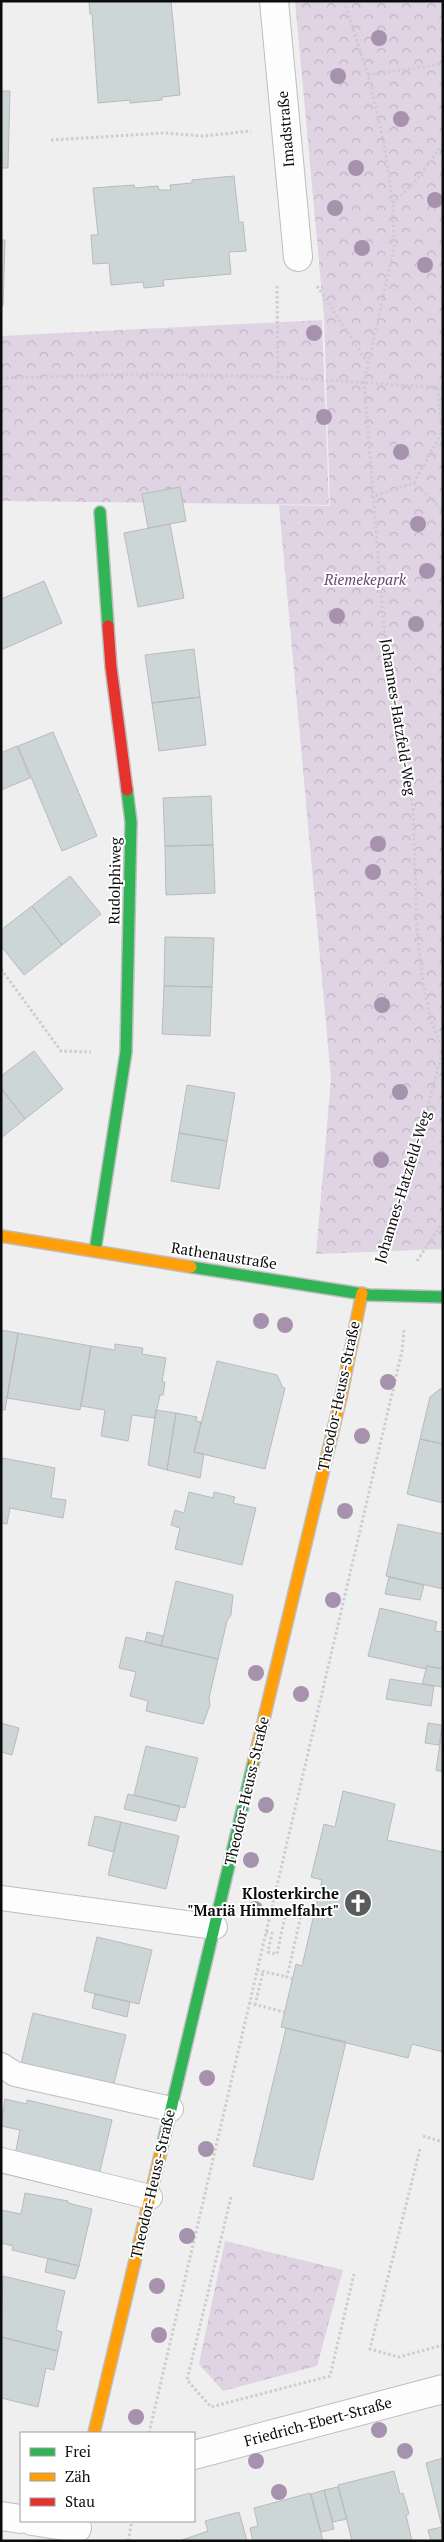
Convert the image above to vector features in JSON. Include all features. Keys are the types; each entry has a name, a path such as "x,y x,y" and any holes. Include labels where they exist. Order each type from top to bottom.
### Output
{"street":[{"name":"Imadstraße","path":"274,1 298,257"},
{"name":"Rudolphiweg","path":"96,1251 126,1052 131,822 111,668 100,512"},
{"name":"Rathenaustraße","path":"1,1236 365,1294 443,1297"},
{"name":"Theodor-Heuss-Straße","path":"94,2432 365,1294"},
{"name":"Friedrich-Ebert-Straße","path":"195,2455 443,2389"},
{"path":"1,2516 20,2519"},
{"path":"37,2522 76,2530"}],"lane":[{"path":"1,1898 215,1927"},
{"path":"1,2065 15,2074 172,2109"},
{"path":"1,2160 150,2197"}],"path":[{"name":"Johannes-Hatzfeld-Weg","path":"344,1 368,75 384,143 393,204 394,248 364,382 372,497 391,690 413,807 416,932 423,983 431,1021 443,1050 406,1185 365,1294"},
{"path":"368,75 443,64"},
{"path":"51,140 165,133 203,136 286,128"},
{"path":"393,204 418,178 443,144"},
{"path":"278,377 277,279 298,257 367,363"},
{"path":"1,378 141,374 278,377 440,387 442,432 414,484 372,497"},
{"path":"414,484 443,510"},
{"path":"1,969 61,1051 126,1052"},
{"path":"149,2432 402,1350 406,1297 416,1262 443,1222"},
{"path":"266,1932 272,1933 268,1952 277,1954 286,1912 301,1916 287,1978"},
{"path":"257,1970 292,1978"},
{"path":"255,2005 263,1972"},
{"path":"249,2003 284,2012"},
{"path":"423,2136 443,2142"},
{"path":"420,2149 370,2348 399,2357 443,2346"},
{"path":"231,2197 187,2380 211,2407 330,2376 354,2274"},
{"path":"128,2541 132,2522"}],"green space":[{"name":"Riemekepark","path":"295,1 443,1 443,1249 316,1254 331,1079 279,505 330,506 324,317"},
{"path":"322,320 329,505 1,501 1,336"},
{"path":"225,2241 343,2270 317,2366 223,2391 199,2364"}],"building":[{"path":"89,1 171,1 180,95 162,97 162,100 98,103 92,14 90,14"},
{"path":"1,91 10,91 8,168 1,168"},
{"path":"234,176 239,222 243,222 246,251 229,252 231,274 163,280 164,286 144,288 143,282 111,285 109,263 93,264 91,235 98,235 93,188 134,185 135,188 158,186 159,190 171,190 170,185 192,183 192,180"},
{"path":"1,240 5,240 3,306 1,306"},
{"path":"180,487 186,521 148,528 142,494"},
{"path":"170,524 184,598 138,607 124,533"},
{"path":"44,581 62,623 1,650 1,599"},
{"path":"194,649 200,697 152,703 145,655"},
{"path":"200,697 206,745 159,751 152,703"},
{"path":"53,732 97,836 62,851 18,746"},
{"path":"17,746 30,778 1,790 1,753"},
{"path":"211,796 213,845 165,846 163,798"},
{"path":"213,845 215,893 166,895 165,846"},
{"path":"70,876 101,914 62,945 32,906"},
{"path":"32,906 62,945 24,975 1,946 1,930"},
{"path":"165,937 214,938 212,987 164,986"},
{"path":"164,986 212,987 210,1036 162,1034"},
{"path":"34,1051 63,1089 25,1119 1,1088 1,1076"},
{"path":"187,1085 235,1093 227,1141 179,1133"},
{"path":"1,1088 25,1119 1,1138"},
{"path":"179,1133 227,1141 219,1189 171,1181"},
{"path":"1,1330 18,1333 5,1410 1,1410"},
{"path":"18,1333 91,1346 80,1410 7,1398"},
{"path":"115,1344 143,1348 142,1354 166,1358 162,1382 165,1382 163,1395 160,1395 155,1418 132,1415 128,1441 101,1436 105,1410 81,1406 91,1346 115,1350"},
{"path":"217,1361 277,1375 283,1388 285,1388 265,1469 194,1452"},
{"path":"440,1389 443,1389 443,1444 420,1439 430,1397"},
{"path":"156,1410 176,1413 167,1470 148,1465"},
{"path":"176,1413 197,1417 196,1421 201,1422 194,1452 204,1454 200,1478 167,1470"},
{"path":"420,1439 443,1444 443,1503 407,1494"},
{"path":"3,1458 55,1468 51,1498 66,1500 63,1518 10,1508 7,1524 1,1523 1,1469"},
{"path":"189,1492 213,1498 214,1492 235,1497 233,1503 256,1508 242,1565 175,1549 180,1528 171,1525 175,1510 184,1513"},
{"path":"398,1524 443,1534 443,1589 386,1576"},
{"path":"389,1577 424,1585 420,1600 385,1594"},
{"path":"176,1581 233,1595 231,1615 227,1621 218,1659 161,1646"},
{"path":"380,1608 437,1622 435,1631 443,1632 443,1669 427,1666 426,1669 368,1656"},
{"path":"147,1632 163,1636 161,1646 145,1642"},
{"path":"126,1637 218,1659 209,1698 210,1705 203,1724 146,1711 148,1701 130,1696 136,1672 119,1668"},
{"path":"427,1666 443,1669 443,1687 422,1684"},
{"path":"390,1679 434,1686 431,1706 386,1699"},
{"path":"1,1723 19,1728 12,1755 1,1752"},
{"path":"428,1723 442,1725 439,1745 425,1743"},
{"path":"443,1724 443,1772 436,1770"},
{"path":"146,1746 198,1758 185,1808 134,1795"},
{"path":"343,1791 395,1804 387,1840 443,1852 443,2052 412,2044 408,2058 281,2027 296,1964 302,1966 322,1880 311,1877 324,1824 335,1827"},
{"path":"128,1794 180,1806 176,1821 124,1809"},
{"path":"95,1816 121,1822 114,1852 88,1845"},
{"path":"121,1822 179,1836 166,1889 108,1875"},
{"path":"97,1937 152,1950 139,2004 84,1991"},
{"path":"95,1994 130,2002 127,2017 92,2008"},
{"path":"33,2013 126,2035 113,2087 21,2064"},
{"path":"286,2028 346,2042 313,2180 253,2166"},
{"path":"5,2099 27,2104 27,2100 112,2120 99,2175 15,2155 20,2130 1,2126"},
{"path":"25,2193 68,2201 68,2203 92,2209 79,2266 12,2250 13,2246 1,2243 1,2210 21,2214"},
{"path":"48,2258 79,2266 75,2279 45,2272"},
{"path":"3,2276 65,2291 56,2330 62,2332 58,2351 1,2337"},
{"path":"1,2337 58,2351 54,2370 46,2368 38,2407 1,2398"},
{"path":"443,2458 443,2527 442,2527 426,2463"},
{"path":"394,2471 400,2494 403,2493 409,2514 406,2515 412,2541 352,2541 338,2485"},
{"path":"338,2487 347,2519 333,2522 324,2490"},
{"path":"324,2490 334,2529 321,2532 311,2494"},
{"path":"310,2493 323,2541 253,2541 250,2528 258,2526 254,2508"},
{"path":"239,2512 247,2541 179,2541 208,2531 205,2521"},
{"path":"442,2527 443,2541 431,2541 428,2530"}],"traffic: fast":[{"path":"100,512 108,626"},
{"path":"95,1251 126,1052 131,822 127,790"},
{"path":"191,1267 369,1295 443,1297"},
{"path":"162,2147 254,1760"}],"traffic: slow":[{"path":"1,1236 191,1267"},
{"path":"254,1760 341,1397 362,1293"},
{"path":"94,2432 162,2147"}],"traffic: jam":[{"path":"108,626 111,667 127,790"}],"place":[{"name":"Klosterkirche \"Mariä Himmelfahrt\"","path":"358,1903"}]}
